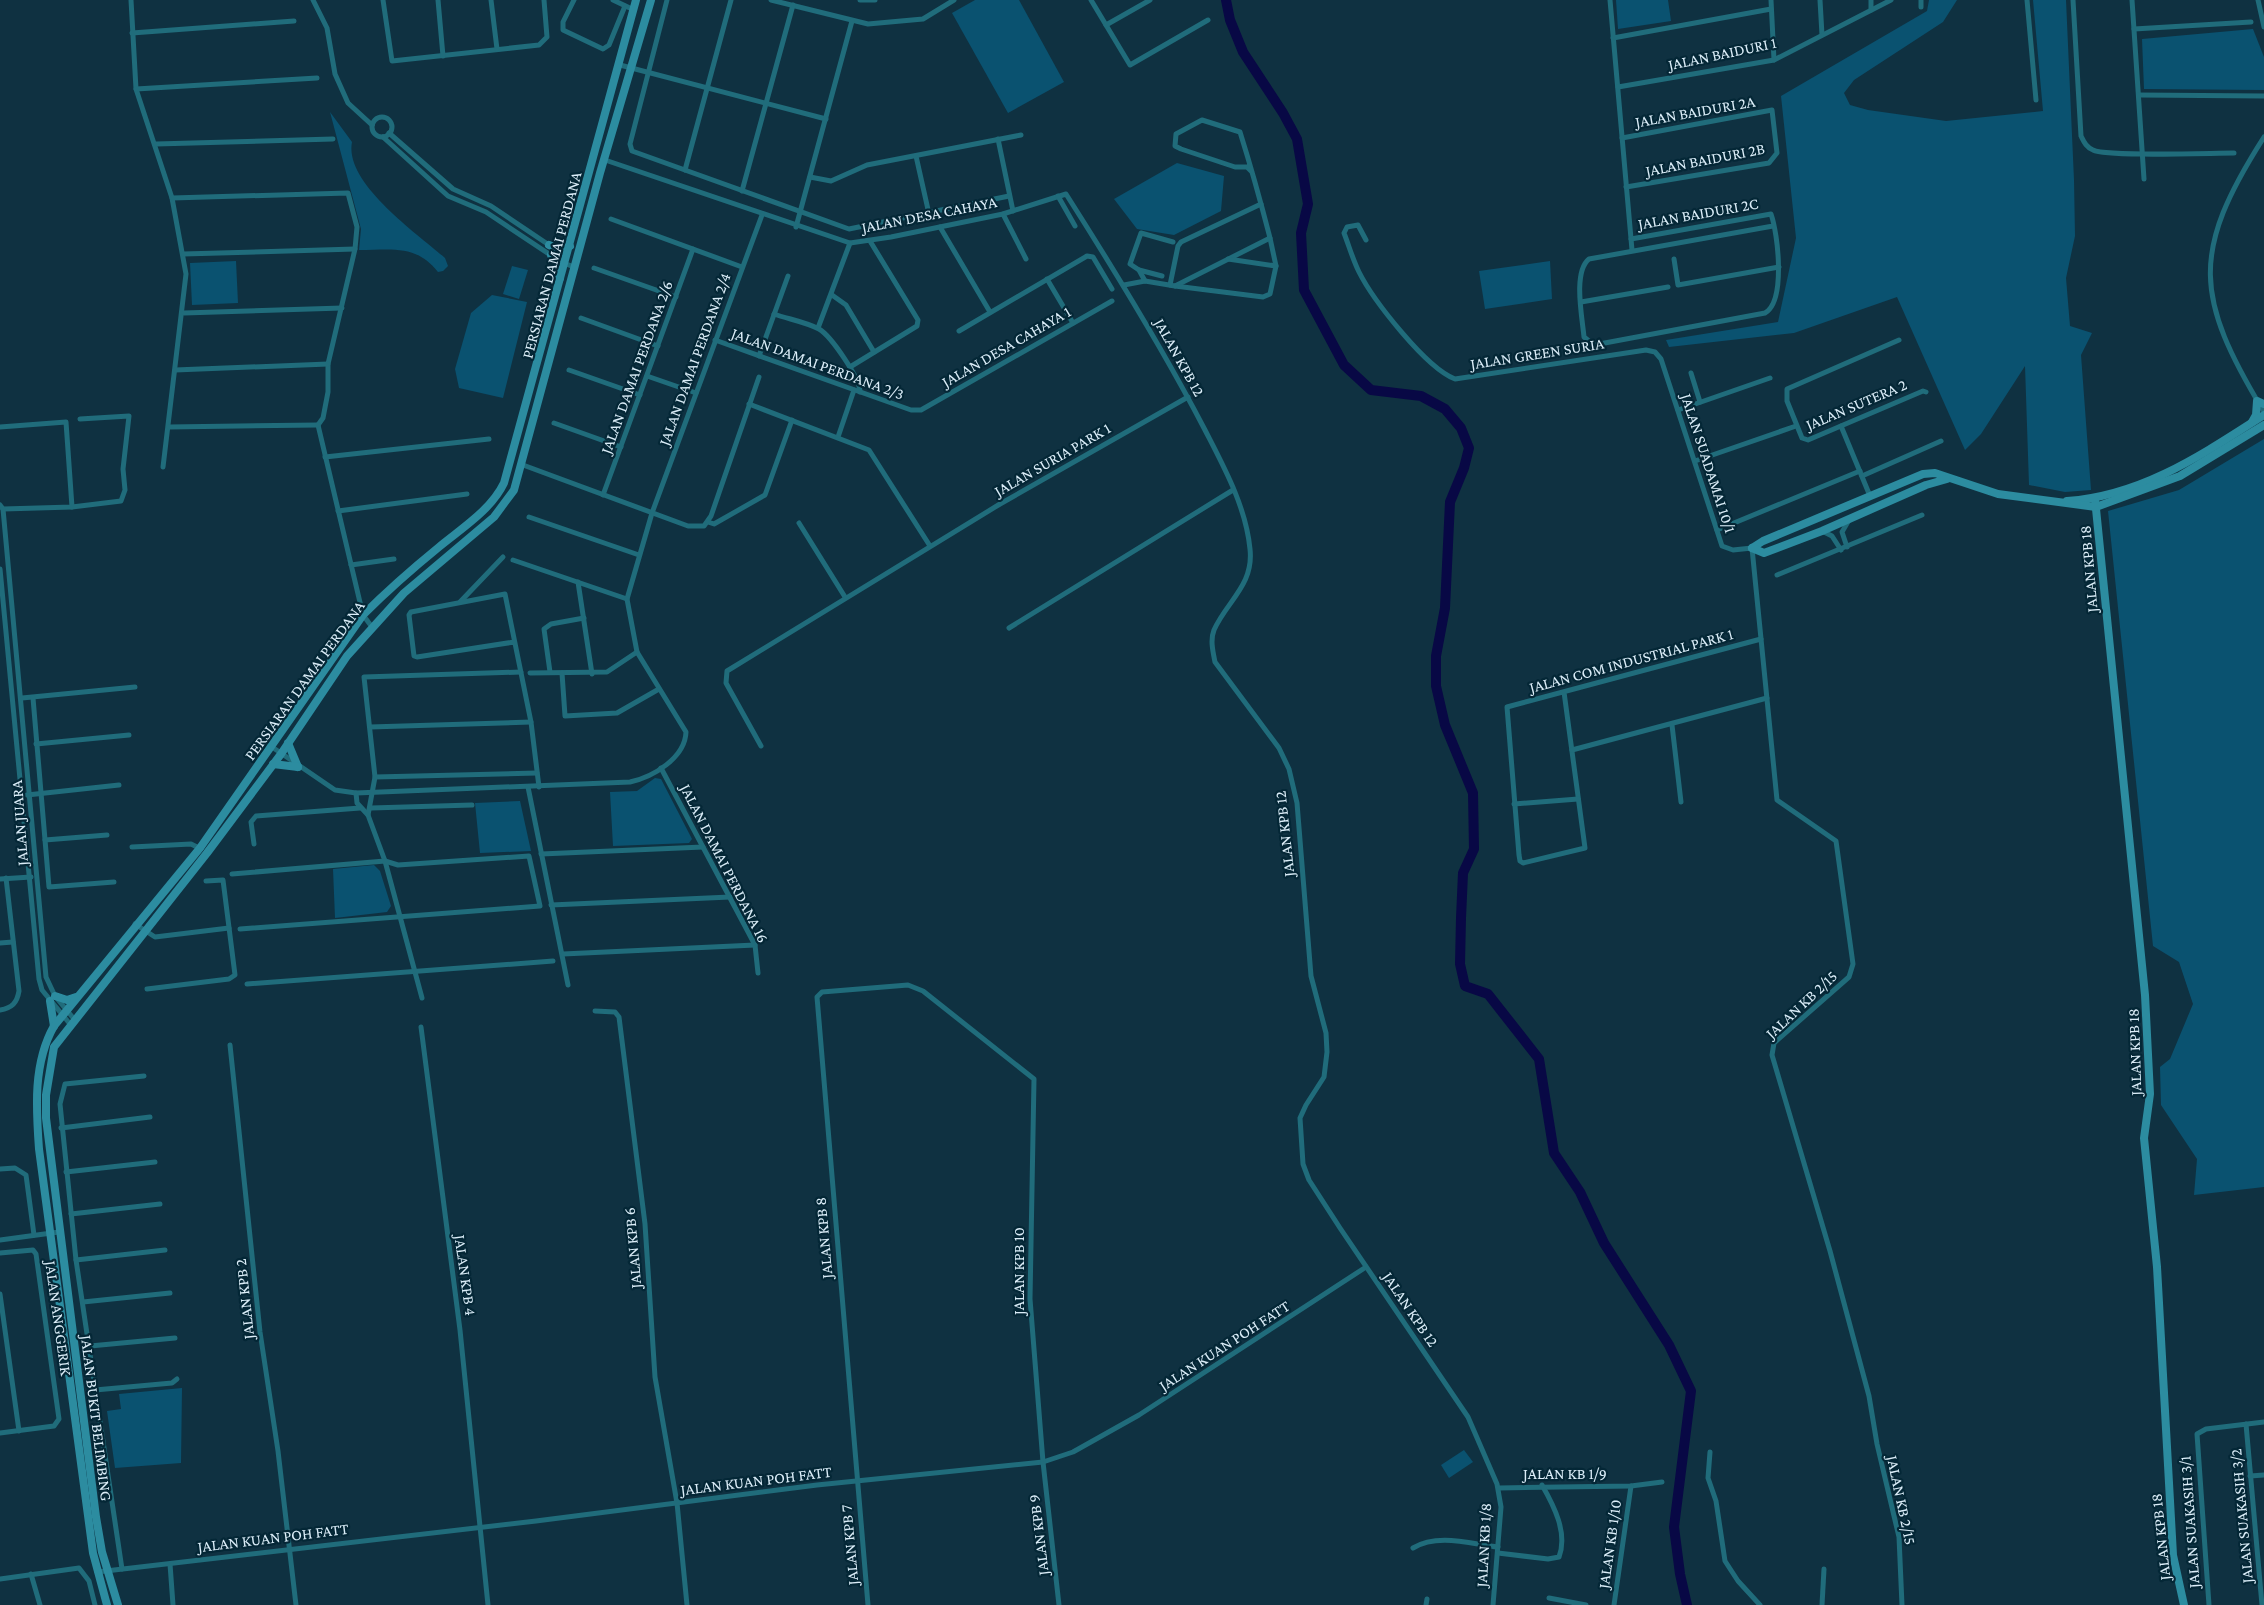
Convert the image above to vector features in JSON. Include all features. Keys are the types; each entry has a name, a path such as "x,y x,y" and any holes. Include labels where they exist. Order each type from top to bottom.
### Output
{"main road":[{"name":"PERSIARAN DAMAI PERDANA","path":"55,1232 39,1149 36,1093 46,1041 54,1026 135,924 200,848 363,615 393,585 480,514 496,498 504,483 636,0"},
{"name":"PERSIARAN DAMAI PERDANA","path":"55,1232 46,1095 54,1047 72,1021 207,853 281,754 347,656 404,594 485,525 509,499 523,465 575,263 651,0"},
{"name":"PERSIARAN DAMAI PERDANA","path":"572,276 580,262 608,161 609,149"},
{"path":"549,245 561,250 570,246"},
{"path":"551,255 561,279"},
{"path":"2251,423 2260,402"},
{"name":"JALAN SUADAMAI 10/1","path":"2095,503 2177,470 2264,414"},
{"name":"JALAN SUADAMAI 10/1","path":"1752,548 1923,474 1935,473 1998,494 2095,503 2180,476 2264,425"},
{"name":"JALAN SUADAMAI 10/1","path":"1752,548 1764,553 1851,519 1926,485 1948,479"},
{"name":"JALAN KPB 18","path":"2095,503 2145,995 2151,1095 2144,1138 2157,1267 2173,1556 2184,1605"},
{"path":"480,514 476,521 485,525"},
{"path":"273,764 298,767 288,743"},
{"path":"54,1026 52,998 67,1000 78,996"},
{"name":"JALAN BUKIT BELIMBING","path":"55,1232 96,1517 107,1570 118,1605"},
{"name":"JALAN BUKIT BELIMBING","path":"55,1232 97,1572 106,1605"}],"street":[{"path":"131,0 136,89 172,198 186,274 184,313 163,467"},
{"path":"313,0 327,28 339,84 348,103 366,118 372,125 374,133 383,137 448,196 495,217 551,255 575,263"},
{"path":"383,0 392,61 539,45 545,42 547,37 544,0"},
{"path":"438,0 443,56"},
{"path":"491,0 496,49"},
{"path":"574,0 563,22 563,30 603,49 609,45 625,6"},
{"path":"613,0 634,10"},
{"path":"667,0 630,144 632,151 849,229 1009,196"},
{"path":"685,170 731,0"},
{"path":"771,0 868,24 923,19 954,0"},
{"path":"862,0 875,0"},
{"path":"1091,0 1130,65 1208,20"},
{"path":"1106,25 1150,0"},
{"path":"1610,0 1632,250"},
{"path":"1771,0 1774,60"},
{"path":"1820,0 1822,35"},
{"path":"1871,0 1871,10"},
{"name":"JALAN BAIDURI 1","path":"1618,87 1774,60 1891,0"},
{"path":"1921,0 1921,7"},
{"path":"2027,0 2036,100"},
{"path":"2073,0 2081,136 2085,145 2094,151 2234,153"},
{"path":"2132,0 2144,179"},
{"path":"2258,0 2264,27"},
{"path":"742,191 793,5"},
{"path":"1613,38 1771,9"},
{"path":"132,33 294,21"},
{"path":"796,226 852,21"},
{"path":"2134,29 2251,22"},
{"path":"620,65 826,119"},
{"path":"136,89 317,78"},
{"path":"2139,95 2264,96"},
{"name":"JALAN BAIDURI 2A","path":"1622,138 1772,110"},
{"name":"JALAN BAIDURI 2B","path":"1626,187 1769,163 1777,153 1772,110"},
{"path":"366,118 383,117 390,121 389,133"},
{"path":"372,125 376,119"},
{"path":"1124,285 1145,281 1267,297 1270,294 1276,266 1261,204 1252,172 1240,132 1202,120 1174,137 1175,146 1181,150 1235,168 1247,167 1252,172"},
{"path":"383,137 389,133"},
{"path":"389,133 453,189 491,206 549,245 566,261"},
{"path":"810,177 820,180 837,179 867,165 1021,135"},
{"name":"JALAN SUADAMAI 10/1","path":"2264,138 2228,198 2218,223 2211,261 2212,304 2218,325 2238,371 2260,402 2264,414"},
{"path":"156,144 333,139"},
{"path":"998,139 1013,211"},
{"path":"916,156 929,214"},
{"name":"JALAN DESA CAHAYA","path":"608,161 850,243 1003,214 1066,194"},
{"path":"169,426 318,424 323,418 328,392 328,364 355,249 357,227 348,193 172,198"},
{"name":"JALAN KPB 12","path":"1066,194 1124,285 1188,397 1233,490 1246,524 1251,566 1245,584 1213,632 1212,647 1215,662 1279,748 1293,785 1301,838 1303,893 1311,976 1326,1033 1327,1052 1324,1077 1300,1118 1303,1164 1309,1180 1468,1417 1498,1488"},
{"path":"1058,196 1075,226"},
{"path":"1172,285 1178,246 1181,242 1261,204"},
{"path":"1003,214 1026,258"},
{"name":"JALAN BAIDURI 2C","path":"1630,239 1771,214 1773,226"},
{"name":"JALAN DAMAI PERDANA 2/4","path":"627,599 652,513 762,215"},
{"path":"611,219 742,267"},
{"path":"888,222 891,237"},
{"name":"JALAN GREEN SURIA","path":"1366,240 1358,225 1347,227 1344,233 1359,272 1401,332 1423,354 1455,379 1646,350 1655,352 1661,359"},
{"path":"940,226 990,312"},
{"path":"1773,226 1779,267 1772,307 1765,313 1594,345 1584,337 1580,271 1582,264 1590,259 1632,250 1773,226"},
{"path":"1162,276 1139,270 1130,264 1141,233 1173,242"},
{"path":"1172,285 1270,238"},
{"path":"850,368 917,326 918,320 870,241"},
{"path":"818,328 850,243"},
{"path":"183,254 355,249"},
{"name":"JALAN DAMAI PERDANA 2/6","path":"603,495 693,249"},
{"path":"959,331 1087,256 1093,257 1112,289"},
{"path":"1228,259 1276,266"},
{"path":"1674,259 1678,285 1779,267"},
{"path":"594,267 676,297"},
{"path":"1139,270 1145,281"},
{"path":"759,356 788,276"},
{"path":"1047,279 1074,323"},
{"path":"1581,302 1668,287"},
{"path":"832,295 846,305 874,352"},
{"name":"JALAN DESA CAHAYA 1","path":"911,410 921,410 1112,301"},
{"path":"184,313 342,308"},
{"path":"774,314 818,328 825,333 850,368 857,391 838,437"},
{"path":"581,318 658,346"},
{"name":"JALAN DAMAI PERDANA 2/3","path":"715,340 911,410"},
{"name":"JALAN SUTERA 2","path":"1899,340 1787,389 1786,401 1802,438 1808,440 1923,391 1926,392"},
{"name":"JALAN SUADAMAI 10/1","path":"1661,359 1722,546 1734,550 1752,548"},
{"path":"176,370 328,364"},
{"path":"569,370 640,395"},
{"path":"1691,373 1700,402"},
{"path":"647,376 696,393"},
{"path":"706,524 759,377"},
{"path":"1678,410 1770,378"},
{"name":"JALAN SURIA PARK 1","path":"760,746 726,683 727,671 930,546 1188,397"},
{"path":"749,404 869,450 930,546"},
{"path":"0,516 2,507 72,507 121,501 125,490 123,469 129,416 80,419"},
{"path":"523,465 688,526 714,524 765,495 792,420"},
{"path":"0,427 66,422 72,507"},
{"path":"554,423 621,447"},
{"path":"318,424 363,615 372,627"},
{"path":"1695,461 1796,426"},
{"path":"1840,426 1863,473 1870,496"},
{"path":"325,457 489,439"},
{"path":"1717,530 1941,441"},
{"path":"1009,628 1233,490"},
{"path":"338,511 467,494"},
{"name":"JALAN JUARA","path":"2,507 22,698 30,794 33,876"},
{"path":"1776,575 1922,515"},
{"path":"529,517 639,555"},
{"path":"1844,548 1842,532 1851,519"},
{"path":"799,523 845,597"},
{"path":"1822,531 1832,536 1844,548"},
{"name":"JALAN KB 2/15","path":"1752,548 1777,800 1836,841 1840,854 1852,972 1772,1048 1869,1396 1876,1444 1899,1537 1902,1605"},
{"path":"460,602 503,557"},
{"path":"351,565 394,559"},
{"path":"272,747 298,767 335,790 356,793 630,782 661,768 683,748 686,732 637,652 627,599 513,560"},
{"name":"JALAN JUARA","path":"0,569 23,795 46,977 52,998 72,1021"},
{"path":"578,582 592,674"},
{"path":"514,642 417,657 414,656 409,615 411,612 505,594 531,722 539,787"},
{"path":"550,672 543,632 551,624 584,618"},
{"name":"JALAN COM INDUSTRIAL PARK 1","path":"1515,804 1507,708 1761,639"},
{"path":"0,647 8,646"},
{"path":"530,673 592,674 607,672 637,652"},
{"path":"368,815 375,777 364,677 521,672"},
{"path":"562,673 565,716 617,713 659,689"},
{"path":"22,698 135,687"},
{"path":"1564,692 1585,848 1523,863 1520,861 1515,804 1578,799"},
{"path":"33,698 49,887 114,882"},
{"path":"1572,750 1767,699"},
{"path":"370,726 531,722"},
{"path":"1672,725 1681,801"},
{"path":"36,744 129,735"},
{"name":"JALAN DAMAI PERDANA 16","path":"661,768 755,945 758,973"},
{"path":"375,777 537,773"},
{"path":"23,795 119,785"},
{"path":"528,787 568,985"},
{"path":"356,793 360,808 368,815 385,861 422,998"},
{"path":"371,808 472,805"},
{"path":"254,844 251,822 256,816 360,808"},
{"path":"45,840 107,835"},
{"path":"132,847 191,844 207,853"},
{"path":"541,854 703,848"},
{"path":"232,874 385,861 398,865 529,856 540,906 240,929"},
{"path":"0,1010 9,1009 18,997 14,942 3,879 33,876"},
{"path":"147,988 229,979 235,975 223,880 206,881"},
{"path":"552,904 730,897"},
{"path":"135,924 155,937 229,928"},
{"path":"0,943 14,942"},
{"path":"562,954 755,945"},
{"path":"247,984 553,961"},
{"name":"JALAN KPB 10","path":"819,993 908,985 916,987 1034,1079 1030,1299 1043,1462"},
{"name":"JALAN KPB 8","path":"819,993 817,997 856,1481"},
{"name":"JALAN KPB 6","path":"595,1011 615,1012 619,1017 645,1224 656,1377 677,1503"},
{"name":"JALAN KPB 4","path":"421,1027 482,1527 488,1605"},
{"name":"JALAN KPB 2","path":"230,1046 260,1332 278,1450 296,1605"},
{"path":"122,1569 76,1260 60,1104 62,1088 70,1083 144,1077"},
{"path":"61,1128 150,1117"},
{"path":"66,1172 155,1162"},
{"path":"0,1169 15,1168 26,1175 34,1235"},
{"path":"71,1214 160,1204"},
{"path":"0,1240 55,1232"},
{"name":"JALAN ANGGERIK","path":"0,1253 27,1249 33,1250 36,1254 58,1424 19,1431"},
{"path":"76,1260 165,1250"},
{"name":"JALAN KUAN POH FATT","path":"97,1572 856,1481 1043,1462 1073,1452 1139,1415 1366,1267"},
{"path":"83,1302 170,1293"},
{"path":"0,1294 19,1431 0,1433"},
{"path":"90,1346 175,1338"},
{"path":"95,1390 172,1383 177,1379"},
{"name":"JALAN SUAKASIH 3/1","path":"2209,1605 2197,1434 2206,1429 2264,1422"},
{"name":"JALAN SUAKASIH 3/2","path":"2246,1424 2262,1605"},
{"path":"1710,1452 1708,1478 1716,1501 1725,1561 1738,1581 1760,1605"},
{"name":"JALAN KPB 9","path":"1043,1462 1059,1605"},
{"path":"2250,1476 2264,1475"},
{"name":"JALAN KPB 7","path":"856,1481 868,1605"},
{"name":"JALAN KB 1/9","path":"1498,1488 1542,1485 1631,1486 1662,1482"},
{"path":"1413,1548 1423,1542 1438,1540 1548,1559 1559,1557 1561,1547 1558,1517 1542,1485"},
{"name":"JALAN KB 1/10","path":"1614,1605 1631,1486"},
{"name":"JALAN KB 1/8","path":"1493,1605 1501,1507 1498,1488"},
{"path":"677,1503 687,1605"},
{"path":"170,1564 173,1605"},
{"path":"0,1579 80,1568 89,1581 95,1605"},
{"path":"1822,1605 1824,1569"},
{"path":"31,1574 40,1605"},
{"path":"1549,1598 1586,1605"}],"shaded area":[{"path":"975,0 1019,0 1064,82 1008,113 952,13"},
{"path":"1616,0 1668,0 1671,21 1618,29"},
{"path":"1929,0 1957,0 1943,22 1854,80 1844,93 1850,105 1868,110 1946,121 2043,111 2033,0 2066,0 2075,236 2066,278 2070,326 2092,333 2081,355 2091,490 2065,492 2029,485 2025,366 1981,434 1965,450 1897,297 1794,333 1669,347 1666,340 1778,322 1796,238 1781,96 1927,11"},
{"path":"2253,29 2264,57 2264,90 2144,89 2142,39"},
{"path":"330,112 352,142 353,158 359,174 385,206 445,258 448,266 443,271 438,272 430,263 412,253 393,250 359,250 361,229"},
{"path":"1177,163 1224,176 1221,211 1174,235 1137,229 1114,199"},
{"path":"236,261 238,303 192,305 190,263"},
{"path":"1550,261 1552,299 1485,309 1479,271"},
{"path":"512,266 528,270 519,299 503,294"},
{"path":"492,295 527,302 503,398 459,388 455,369 471,313"},
{"path":"2264,439 2264,1187 2194,1195 2197,1159 2161,1105 2160,1067 2170,1059 2193,1004 2179,962 2153,946 2108,511 2179,490"},
{"path":"655,778 661,779 692,839 689,843 613,846 610,792 637,791"},
{"path":"520,801 531,851 480,853 475,803"},
{"path":"374,865 380,871 391,906 387,912 335,918 333,869"},
{"path":"182,1388 181,1463 115,1468 107,1411 121,1409 119,1394"},
{"path":"1464,1450 1473,1462 1449,1478 1441,1465"}],"waterway":[{"path":"1226,0 1230,20 1243,52 1283,113 1297,139 1308,204 1301,233 1304,290 1344,365 1371,390 1421,396 1445,409 1461,428 1469,448 1464,468 1450,502 1445,608 1436,656 1436,686 1445,725 1473,793 1474,849 1463,873 1460,964 1465,986 1488,994 1539,1059 1554,1153 1580,1192 1604,1243 1669,1345 1691,1391 1674,1527 1680,1574 1687,1605"}]}
